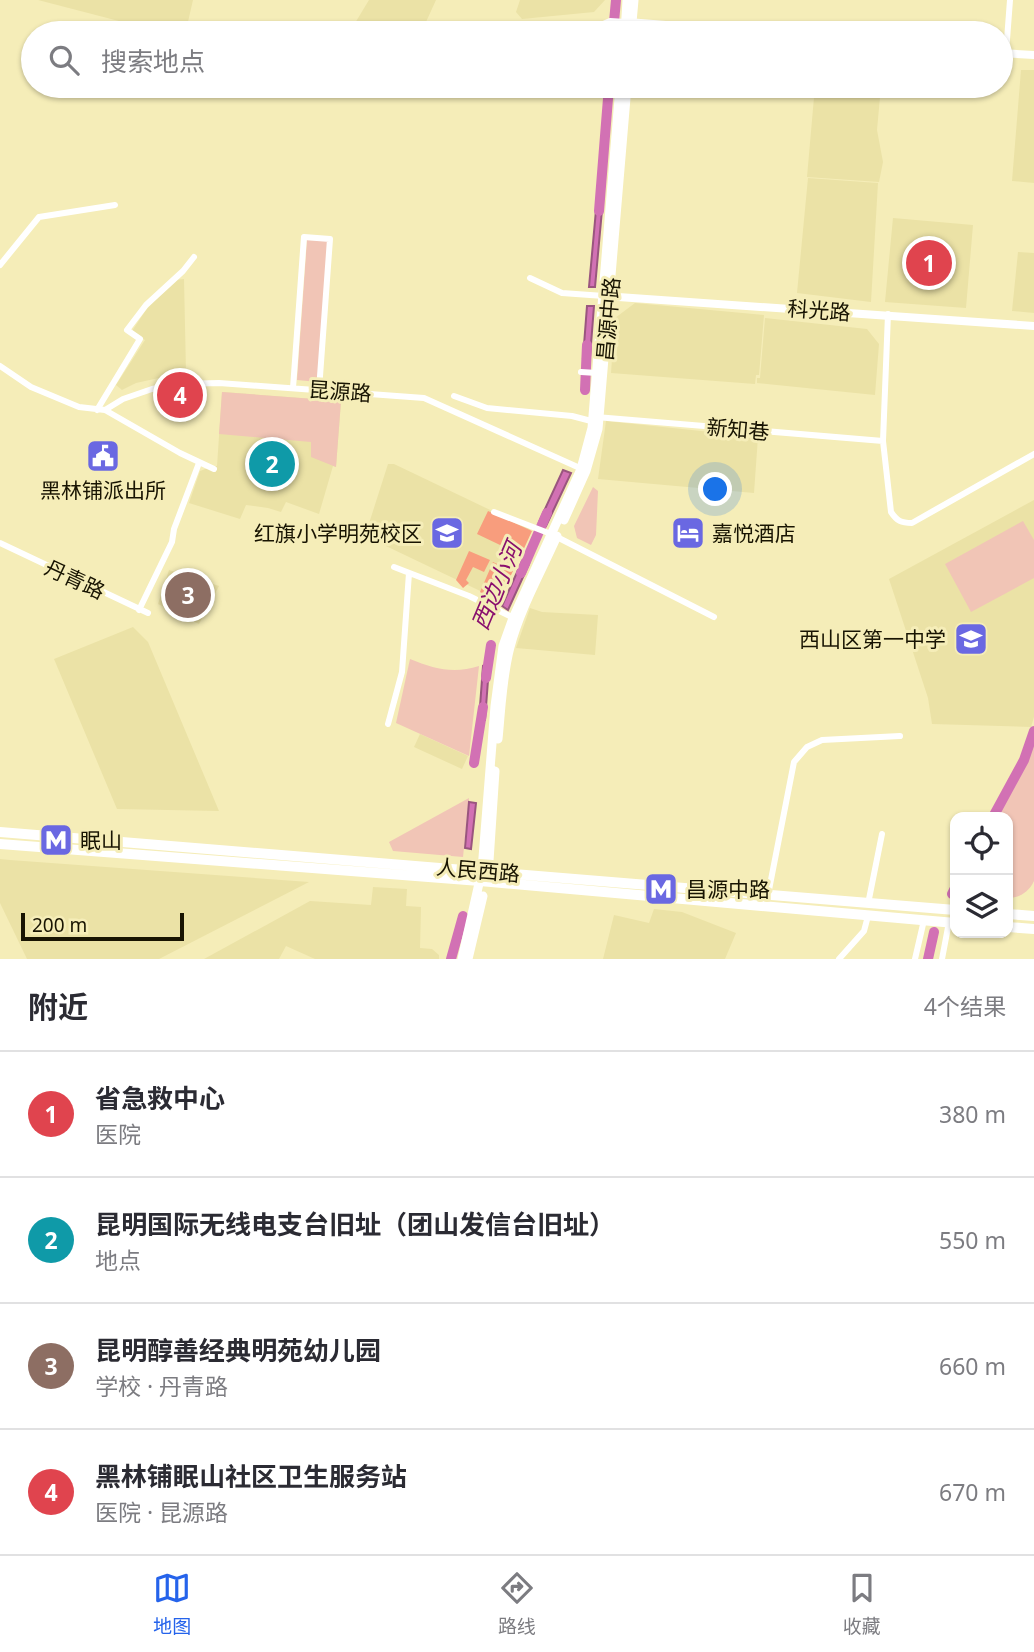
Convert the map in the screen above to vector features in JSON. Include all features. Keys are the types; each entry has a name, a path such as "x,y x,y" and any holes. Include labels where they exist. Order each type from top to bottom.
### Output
{"main road":[{"path":"627,0 629,21"},
{"path":"629,21 634,0"},
{"name":"昌源中路","path":"596,420 596,373 607,296 619,98"},
{"name":"昌源中路","path":"484,876 499,667 503,646 581,469 596,420 626,98"},
{"name":"人民西路","path":"0,832 950,922"},
{"name":"人民西路","path":"0,844 950,910"},
{"path":"462,959 484,876"},
{"path":"468,959 484,876"},
{"path":"1013,914 1034,916"},
{"path":"1013,927 1034,929"}],"street":[{"path":"1007,21 1010,0"},
{"path":"1013,54 1034,55"},
{"path":"0,265 39,217 115,205"},
{"path":"293,388 304,237 330,239 319,390"},
{"path":"101,410 140,339 127,330 146,305 183,271 194,257"},
{"path":"530,278 556,291 607,296"},
{"name":"科光路","path":"607,296 1034,326"},
{"path":"888,314 883,441 891,512 895,518 902,523 912,523 1034,454"},
{"path":"0,366 31,387 79,407 101,410 214,469"},
{"path":"581,372 596,373"},
{"name":"昆源路","path":"101,410 152,389 180,384 219,383 424,398 581,469"},
{"name":"新知巷","path":"454,396 480,406 572,416 579,420 883,441"},
{"path":"139,610 172,541 199,463"},
{"path":"494,512 552,534 714,617"},
{"name":"丹青路","path":"0,542 148,613"},
{"path":"394,567 469,596 514,618"},
{"path":"388,724 402,672 409,573"},
{"path":"768,895 794,762 807,747 822,740 900,736"},
{"path":"868,904 882,834"},
{"path":"839,959 864,931 868,916"},
{"path":"915,959 923,920"},
{"path":"942,959 950,929"}],"shaded area":[{"path":"38,0 193,0 188,21 119,21"},
{"path":"369,0 436,0 426,21 356,21"},
{"path":"520,0 605,0 594,12 522,19 516,12"},
{"path":"1021,70 1034,70 1034,183 1012,181"},
{"path":"814,98 880,98 877,130 883,162 879,182 807,177"},
{"path":"808,178 878,183 871,302 797,293"},
{"path":"597,199 603,199 595,287 589,287"},
{"path":"893,218 973,225 966,308 885,302"},
{"path":"307,240 328,241 318,382 297,380"},
{"path":"1018,252 1034,253 1034,313 1012,311"},
{"path":"184,279 186,372 136,383 122,390 116,385 145,340 132,331 146,310 174,280"},
{"path":"635,303 764,315 759,375 756,375 755,384 611,373 615,318"},
{"path":"587,306 594,306 590,357 583,358"},
{"path":"765,318 867,329 879,344 875,395 757,383 757,378 760,378"},
{"path":"222,392 341,401 336,467 333,466 319,514 286,502 281,512 246,505 240,519 189,503 200,471 208,468 213,470 217,466"},
{"path":"222,392 341,401 336,467 311,457 311,442 219,434"},
{"path":"606,421 758,437 754,493 598,479"},
{"name":"红旗小学明苑校区","path":"388,464 394,464 530,529 497,599 365,536"},
{"path":"563,470 571,473 546,526 539,522"},
{"path":"593,487 598,491 596,535 591,545 577,538 574,526"},
{"name":"西山区第一中学","path":"1034,500 1034,717 1031,727 932,724 928,698 889,579"},
{"path":"488,511 532,531 521,555 477,534"},
{"path":"1023,521 1034,540 1034,578 971,612 945,564"},
{"path":"469,551 490,560 484,572 473,567 466,580 469,583 463,588 456,580"},
{"path":"522,561 529,564 508,610 502,606"},
{"path":"493,562 513,571 497,604 480,592"},
{"path":"169,570 219,586 199,624 158,604"},
{"path":"530,608 542,612 598,615 595,655 516,648"},
{"path":"133,627 148,642 219,811 117,809 54,659"},
{"path":"410,659 444,669 461,670 479,666 469,756 396,723"},
{"path":"483,666 489,667 485,720 479,720"},
{"path":"420,734 468,756 462,769 414,747"},
{"path":"1034,737 1034,881 1023,894 1013,897 1013,812 1000,812 1027,758"},
{"path":"469,798 463,857 393,851 389,842"},
{"path":"469,802 476,803 471,849 465,848"},
{"path":"0,859 309,882 159,959 27,959 0,903"},
{"path":"373,887 407,889 406,906 421,907 420,948 432,949 439,955 439,959 315,959 286,946 279,959 204,959 310,901 371,905"},
{"path":"654,909 682,912 736,933 725,959 603,959 614,915 649,923"}],"waterway":[{"name":"西边小河","path":"614,21 616,0"},
{"name":"西边小河","path":"599,211 608,98"},
{"name":"西边小河","path":"585,390 587,345"},
{"name":"西边小河","path":"521,573 547,513"},
{"name":"西边小河","path":"486,678 491,645"},
{"name":"西边小河","path":"474,763 483,707"},
{"path":"996,812 1024,760 1034,731"},
{"name":"西边小河","path":"451,959 463,916"},
{"path":"928,959 934,932"}],"place":[{"name":"省急救中心","path":"929,263"},
{"name":"黑林铺眠山社区卫生服务站","path":"180,395"},
{"name":"黑林铺派出所","path":"103,456"},
{"name":"昆明国际无线电支台旧址（团山发信台旧址）","path":"272,464"},
{"name":"红旗小学明苑校区","path":"447,533"},
{"name":"嘉悦酒店","path":"688,533"},
{"name":"昆明醇善经典明苑幼儿园","path":"188,595"},
{"name":"西山区第一中学","path":"971,639"},
{"name":"眠山","path":"56,840"},
{"name":"昌源中路","path":"661,889"}]}
